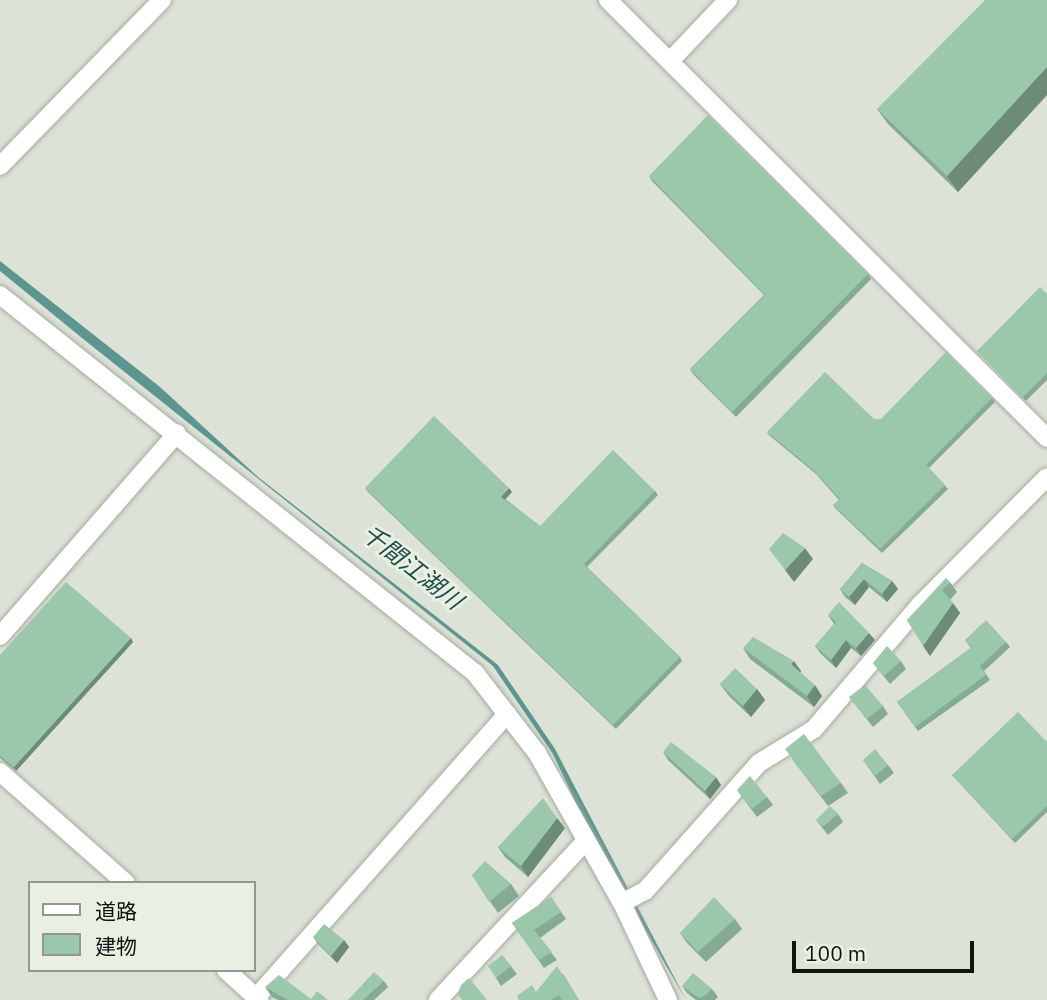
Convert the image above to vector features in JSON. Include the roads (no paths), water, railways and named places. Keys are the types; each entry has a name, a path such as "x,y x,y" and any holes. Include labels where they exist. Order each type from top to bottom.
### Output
{"street":[{"path":"0,166 162,0"},
{"path":"608,0 1047,438"},
{"path":"671,60 728,0"},
{"path":"0,295 177,433 475,673 537,753 584,843 622,903 668,1000"},
{"path":"0,636 177,433"},
{"path":"622,903 645,891 759,763 814,729 919,605 1047,477"},
{"path":"228,972 257,999 508,714"},
{"path":"0,772 124,881"},
{"path":"438,1000 584,843"}],"water":[{"path":"0,261 160,387 258,477 498,665 555,749 686,1000 592,837 553,754 493,666 0,271"}],"water label":[{"name":"千間江湖川","path":"412,567"}]}
